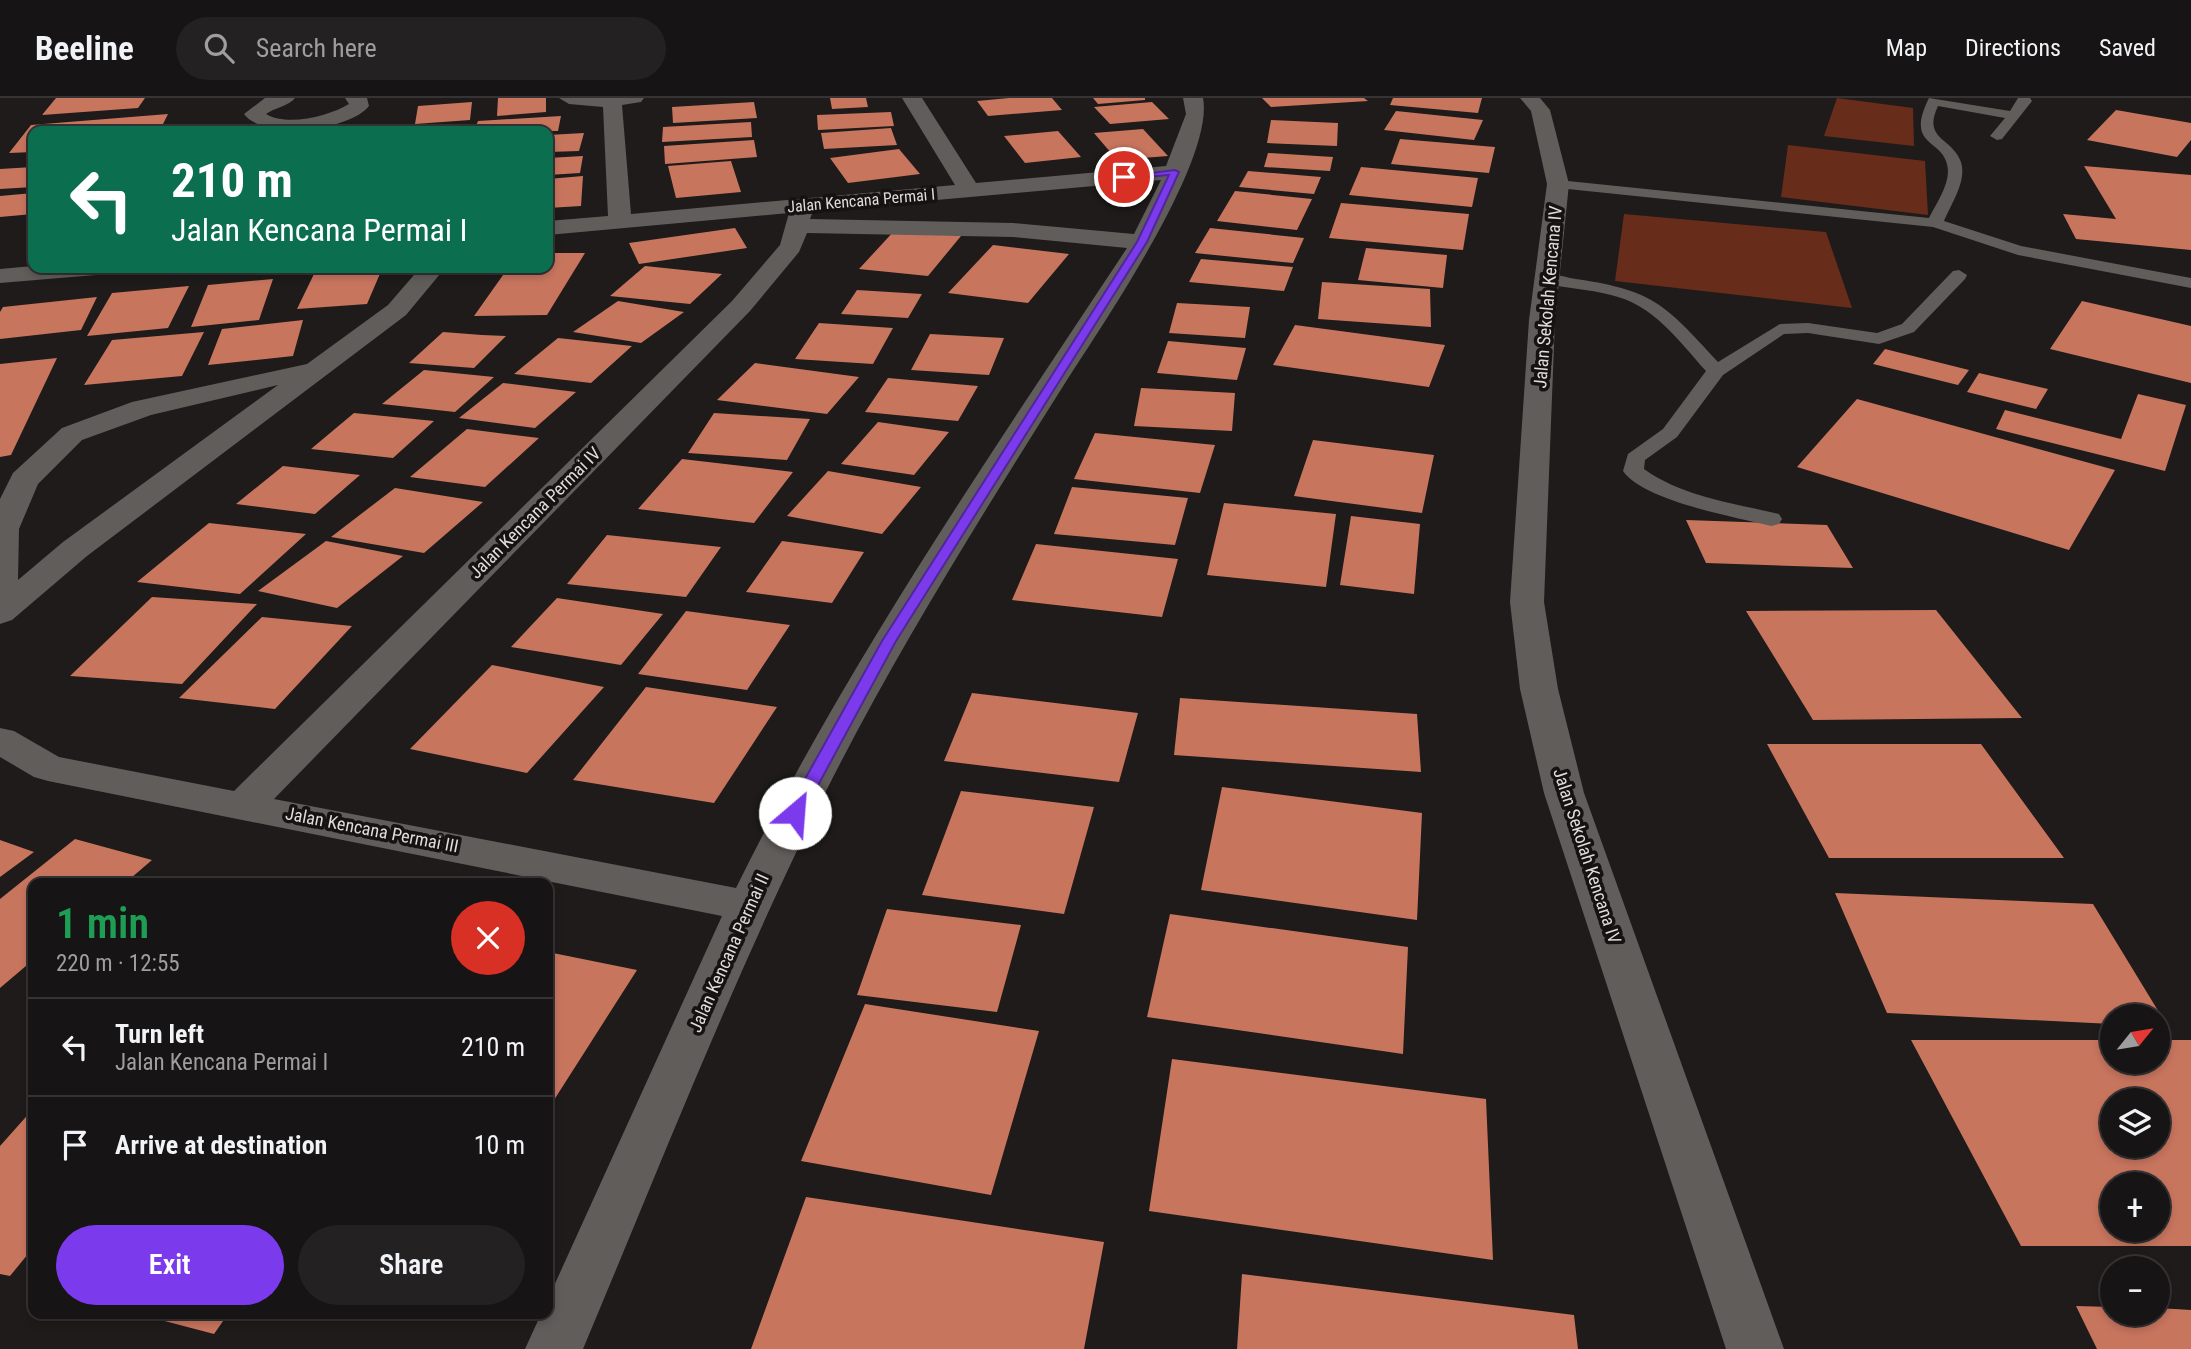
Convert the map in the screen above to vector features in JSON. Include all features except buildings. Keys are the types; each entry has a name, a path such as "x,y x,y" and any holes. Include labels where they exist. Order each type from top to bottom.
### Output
{"street":[{"path":"285,98 269,103 254,114 257,119 293,126"},
{"path":"304,126 352,111 359,106 359,100 355,98"},
{"path":"569,98 612,102 634,98"},
{"path":"912,98 969,190"},
{"name":"Jalan Kencana Permai II","path":"554,1349 749,906 806,790 889,641 1142,242 1175,172 1196,114 1192,98"},
{"name":"Jalan Sekolah Kencana IV","path":"1530,98 1540,110 1559,184 1542,320 1527,602 1539,689 1564,793 1755,1349"},
{"path":"612,102 620,222"},
{"name":"Jalan Kencana Permai I","path":"553,228 620,222 801,216 969,190 1175,172"},
{"path":"801,216 1013,230 1142,242"},
{"name":"Jalan Kencana Permai IV","path":"244,805 741,306 791,247 801,216"},
{"path":"0,276 36,273"},
{"path":"0,613 75,549 397,310 429,273"},
{"path":"0,592 3,529 24,480 72,434 142,408 319,368"},
{"name":"Jalan Kencana Permai III","path":"0,740 48,768 749,906"}],"lane":[{"path":"1997,136 2025,102 2024,98"},
{"path":"1935,223 1955,172 1952,160 1926,131 1925,113 1934,100 2013,115"},
{"path":"1559,184 1935,223 2018,250 2191,283"},
{"path":"1771,519 1685,495 1643,479 1633,471 1635,458 1670,433 1716,371 1780,329 1808,328 1879,339 1908,328 1959,275"},
{"path":"1548,279 1622,293 1642,300 1657,309 1716,371"}],"shaded area":[{"path":"1837,98 1913,108 1914,146 1824,136"},
{"path":"1788,145 1925,161 1928,215 1781,197"},
{"path":"1624,214 1826,232 1852,308 1615,281"}],"route":[{"path":"795,813 889,641 1142,242 1175,172 1124,177"}]}
